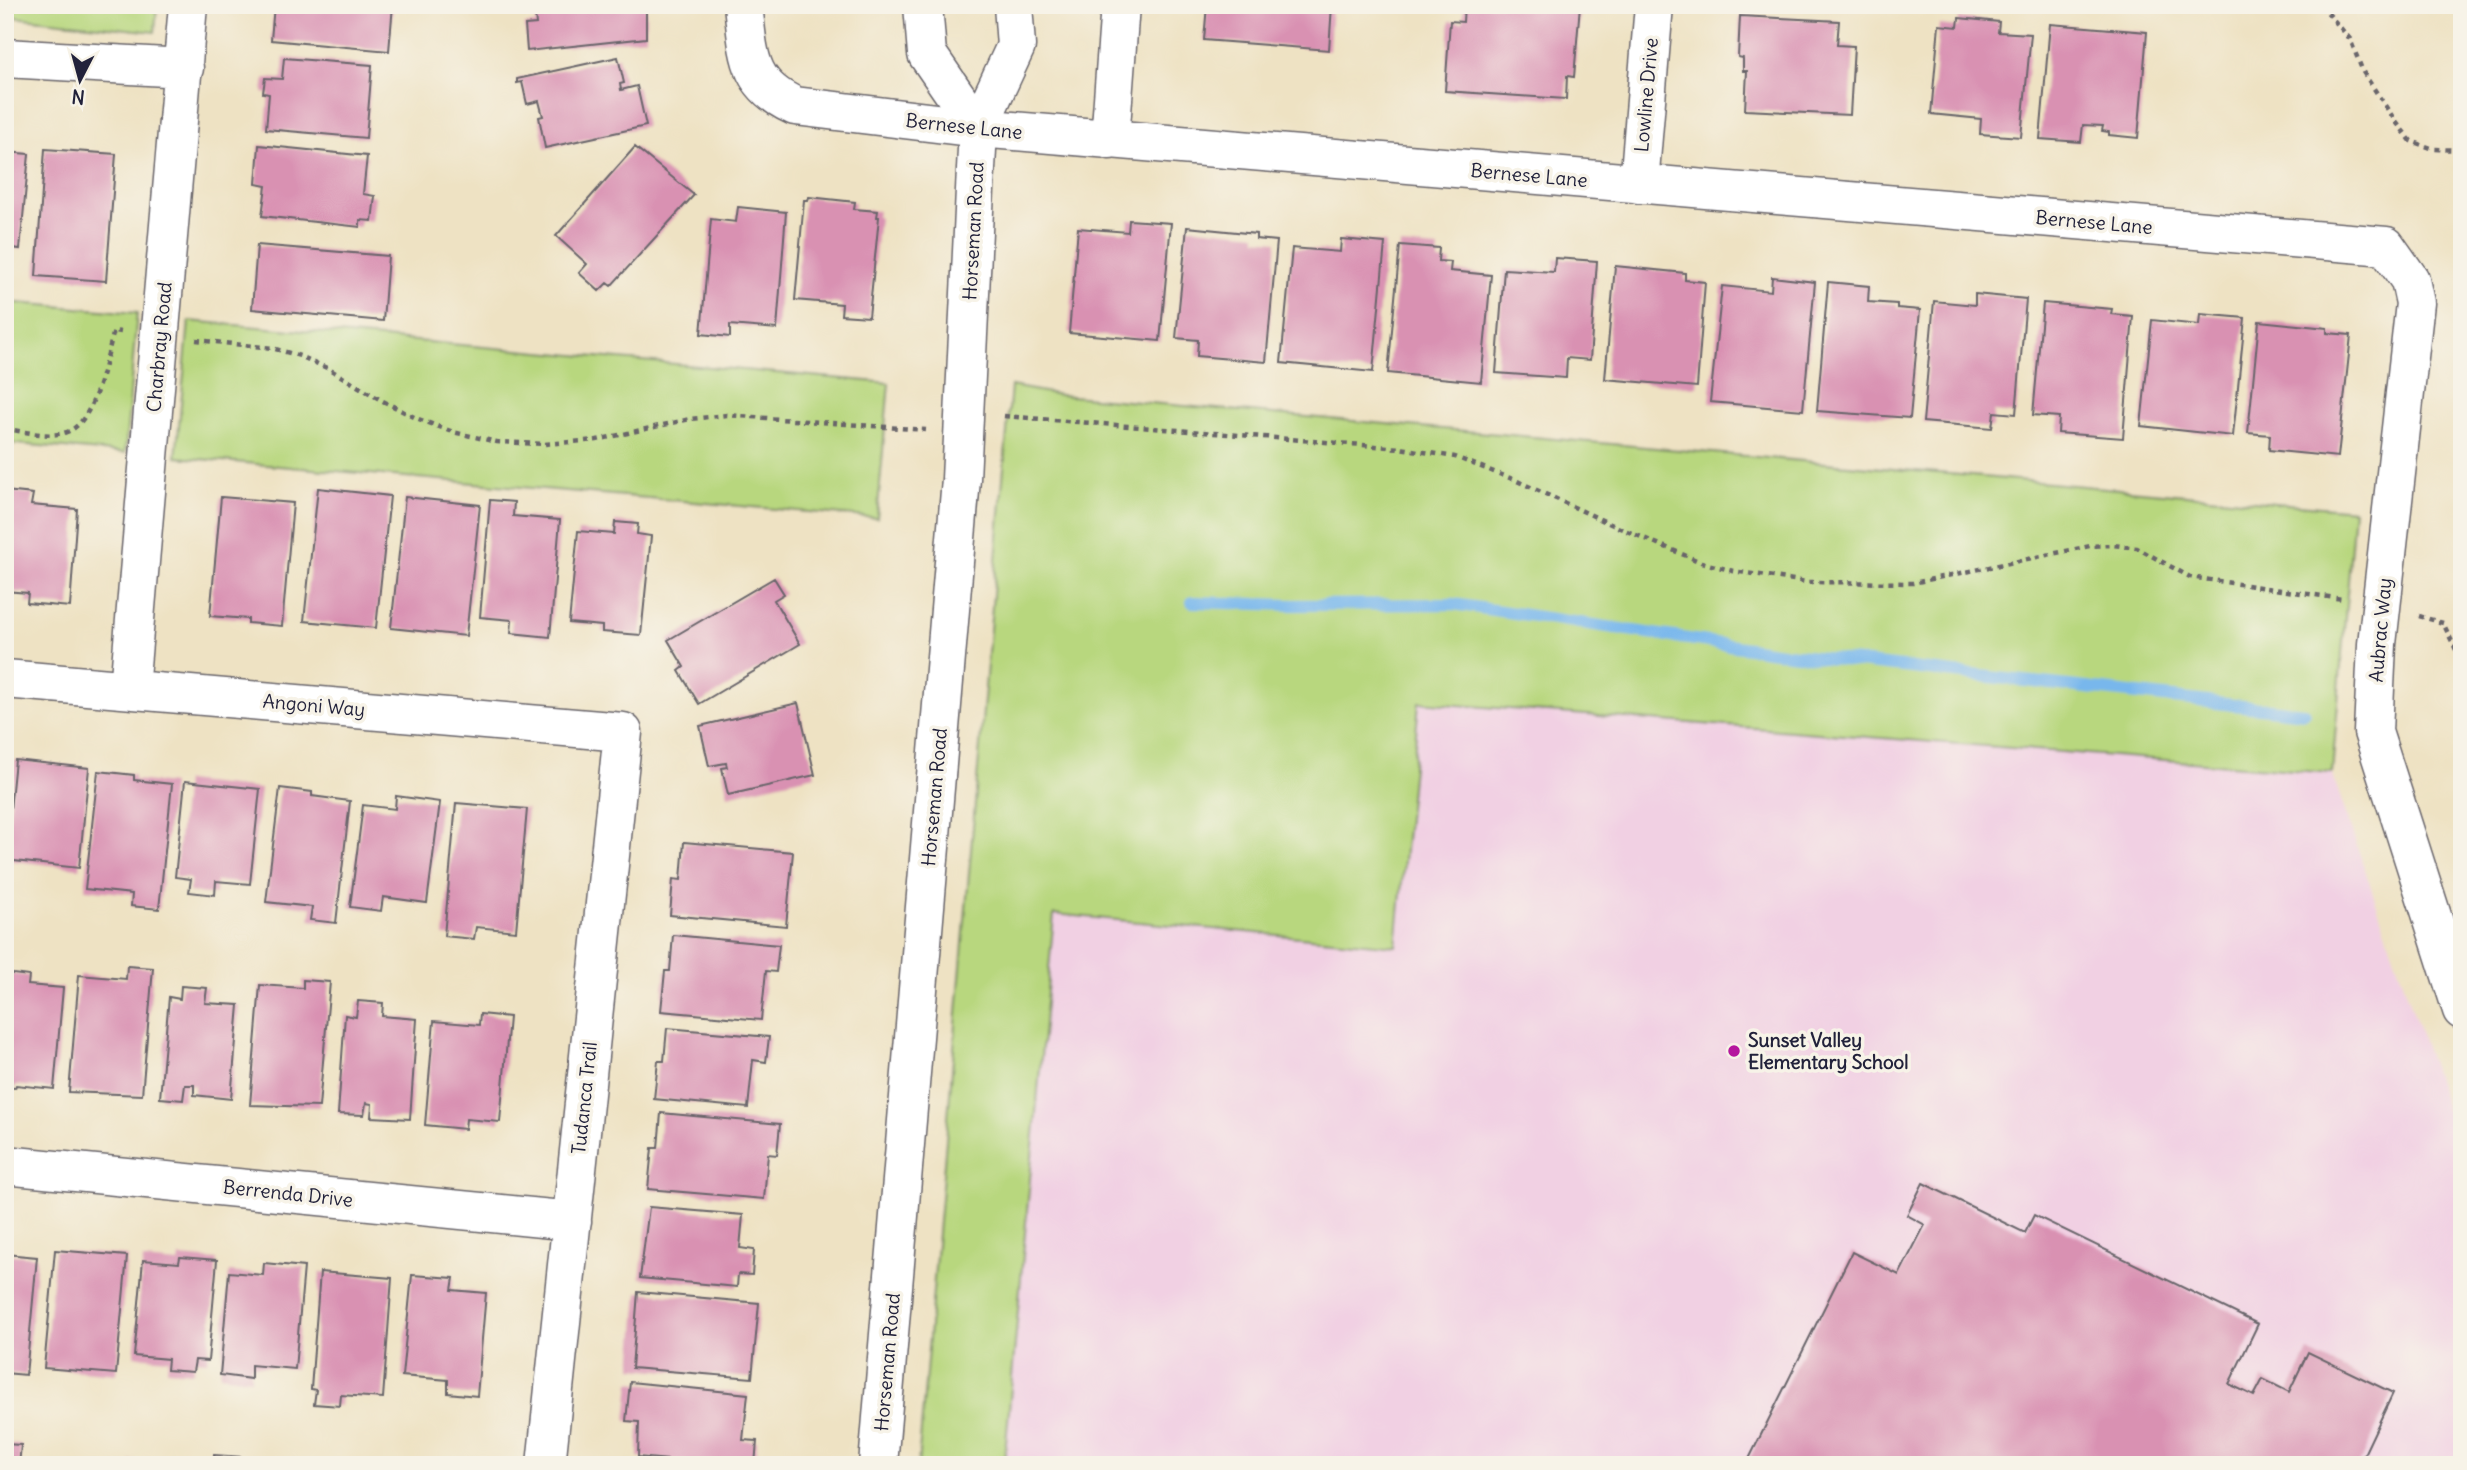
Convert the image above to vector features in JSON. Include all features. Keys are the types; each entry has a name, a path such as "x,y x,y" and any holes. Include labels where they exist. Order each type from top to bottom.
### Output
{"street":[{"name":"Charbray Road","path":"130,689 188,5"},
{"name":"Bernese Lane","path":"743,5 752,66 762,84 777,98 795,106 978,128 1110,140 2386,246"},
{"path":"923,5 927,54 978,128"},
{"name":"Horseman Road","path":"878,1465 960,493 978,128 1016,46 1013,5"},
{"path":"1110,140 1120,5"},
{"name":"Lowline Drive","path":"1639,184 1654,5"},
{"path":"5,58 184,68"},
{"name":"Aubrac Way","path":"2386,246 2410,280 2415,303 2377,644 2373,732 2462,1010"},
{"name":"Angoni Way","path":"5,679 623,732"},
{"name":"Tudanca Trail","path":"546,1465 623,732"},
{"name":"Berrenda Drive","path":"5,1165 572,1222"}],"path":[{"path":"2321,5 2350,38 2363,72 2411,141 2434,149 2462,150"},
{"path":"5,429 53,434 70,431 83,421 95,396 114,331 272,348 300,356 329,369 416,418 453,432 497,442 545,444 597,440 690,419 727,415 964,424 1037,417 1373,446 1455,457 1515,480 1701,562 1734,571 1807,582 1913,583 2090,547 2113,545 2137,548 2190,577 2348,600"},
{"path":"2417,615 2443,623 2462,662"}],"shaded area":[{"name":"Sunset Valley Elementary School","path":"1419,702 2332,773 2462,1155 2462,1465 1004,1465 1054,914 1396,946"}],"green space":[{"path":"5,5 157,5 155,32 5,16"},
{"path":"5,302 137,313 125,453 5,443"},
{"path":"189,321 889,383 877,518 176,457"},
{"path":"1011,386 1060,395 2354,510 2332,773 1419,702 1396,946 1054,914 1004,1465 918,1465"}],"building":[{"path":"274,5 393,5 389,51 271,40"},
{"path":"534,5 646,5 646,38 527,51 525,25 536,24"},
{"path":"1207,5 1332,5 1329,50 1204,40"},
{"path":"1464,5 1580,5 1574,77 1567,76 1566,99 1445,91 1450,21 1463,22"},
{"path":"1740,16 1839,21 1837,45 1854,46 1850,115 1745,110 1747,71 1743,71 1743,58 1738,57"},
{"path":"1959,18 1999,22 1998,32 2031,34 2021,137 1980,134 1981,119 1931,114 1939,25 1958,27"},
{"path":"2050,24 2147,32 2138,138 2109,135 2109,132 2102,131 2103,126 2083,125 2081,142 2040,139"},
{"path":"618,57 624,83 620,84 621,90 637,86 646,126 545,148 539,101 527,104 522,82 517,83 517,79"},
{"path":"284,58 372,65 366,138 266,129 269,94 263,93 265,78 282,79"},
{"path":"259,145 367,156 363,194 375,196 372,221 360,220 360,227 262,216 266,186 256,184"},
{"path":"635,147 694,195 611,286 607,283 599,291 579,273 587,264 556,236"},
{"path":"45,149 116,154 106,281 36,276"},
{"path":"5,152 29,154 20,249 5,247"},
{"path":"809,197 855,202 854,209 878,211 869,317 841,315 842,304 795,300 804,200"},
{"path":"738,207 786,212 777,329 730,325 730,337 701,334 711,219 736,222"},
{"path":"1129,220 1171,223 1160,341 1069,333 1078,228 1128,232"},
{"path":"1187,227 1256,234 1256,239 1277,241 1266,362 1197,356 1198,340 1176,338"},
{"path":"1341,239 1385,243 1373,372 1281,363 1292,248 1340,252"},
{"path":"257,245 388,256 383,321 252,309"},
{"path":"1400,245 1439,248 1438,261 1451,262 1450,271 1491,275 1481,382 1388,373"},
{"path":"1555,258 1597,261 1590,360 1567,358 1566,378 1496,373 1504,269 1554,272"},
{"path":"1615,266 1685,273 1685,280 1705,282 1697,387 1605,379"},
{"path":"1772,277 1815,282 1803,410 1710,402 1722,286 1771,291"},
{"path":"1828,282 1869,286 1868,302 1897,304 1897,308 1920,310 1910,418 1817,411"},
{"path":"1975,294 2026,299 2016,414 1994,412 1992,428 1923,422 1934,301 1975,305"},
{"path":"2043,303 2112,309 2111,314 2133,316 2123,438 2058,433 2059,417 2033,415"},
{"path":"2200,314 2245,318 2233,436 2141,426 2152,320 2199,325"},
{"path":"2259,321 2327,328 2327,333 2351,335 2338,457 2269,450 2270,435 2248,433"},
{"path":"318,488 390,496 376,628 304,621"},
{"path":"5,491 33,494 31,505 77,509 70,607 27,603 28,593 5,591"},
{"path":"221,497 293,503 282,626 248,623 248,619 210,616"},
{"path":"405,497 480,505 466,636 391,628"},
{"path":"490,500 514,502 513,516 560,520 550,637 511,633 512,620 480,617"},
{"path":"615,522 638,524 637,534 651,536 641,635 602,632 602,626 569,623 578,531 614,534"},
{"path":"774,578 784,594 774,600 800,644 699,704 679,671 684,667 668,640"},
{"path":"798,703 815,775 728,795 722,768 727,767 726,763 709,766 700,726"},
{"path":"15,760 89,768 79,868 5,860"},
{"path":"98,771 134,775 134,780 172,784 159,909 131,906 132,894 85,889"},
{"path":"185,781 260,789 250,884 216,881 215,895 189,892 191,879 175,877"},
{"path":"280,788 350,801 336,923 310,920 312,907 266,902"},
{"path":"396,796 440,802 427,903 383,897 381,911 350,907 363,805 395,809"},
{"path":"456,803 527,809 516,931 476,927 474,939 444,936"},
{"path":"684,842 793,852 786,926 670,915 673,879 681,880"},
{"path":"673,935 779,945 776,972 766,971 761,1020 661,1011 665,971 670,971"},
{"path":"127,966 153,968 142,1095 69,1092 79,975 126,979"},
{"path":"5,973 29,976 28,985 63,988 54,1089 16,1085 15,1088 5,1087"},
{"path":"303,980 330,982 319,1107 250,1105 260,985 303,988"},
{"path":"181,986 207,988 205,1003 239,1005 231,1099 194,1095 194,1085 185,1085 183,1100 160,1098 169,997 180,999"},
{"path":"358,1001 383,1003 382,1016 417,1019 410,1119 371,1117 372,1104 366,1103 364,1115 338,1114 345,1015 356,1017"},
{"path":"480,1014 509,1017 500,1122 466,1119 465,1129 425,1125 434,1021 479,1025"},
{"path":"667,1028 769,1037 766,1062 753,1060 748,1108 654,1099 658,1061 664,1061"},
{"path":"661,1113 780,1124 777,1155 768,1154 764,1199 648,1189 652,1148 658,1148"},
{"path":"1923,1183 2025,1233 2034,1215 2258,1324 2229,1384 2254,1396 2263,1379 2289,1392 2308,1352 2393,1393 2359,1465 1746,1465 1852,1252 1899,1275 1925,1225 1907,1215"},
{"path":"649,1207 743,1215 740,1248 754,1250 752,1275 738,1274 737,1287 640,1278"},
{"path":"55,1250 127,1256 116,1374 44,1368"},
{"path":"5,1254 37,1257 26,1375 5,1373"},
{"path":"180,1257 217,1260 208,1361 195,1360 193,1372 167,1370 168,1359 134,1356 143,1260 179,1263"},
{"path":"264,1263 304,1267 295,1369 251,1365 251,1379 220,1375 229,1272 263,1275"},
{"path":"320,1272 392,1278 383,1398 341,1395 340,1406 314,1404 316,1390 311,1389"},
{"path":"412,1275 454,1278 452,1290 486,1293 477,1396 448,1393 448,1380 402,1376"},
{"path":"638,1292 759,1303 752,1378 632,1368"},
{"path":"630,1382 748,1394 743,1440 757,1441 755,1465 719,1465 638,1457 639,1422 626,1421"},
{"path":"5,1444 21,1445 19,1465 5,1465"},
{"path":"214,1455 241,1457 240,1465 213,1465"},
{"path":"131,1461 152,1463 152,1465 130,1465"}],"waterway":[{"path":"1192,602 1293,605 1453,604 1789,654 2304,713"}],"place":[{"name":"Sunset Valley Elementary School","path":"1734,1051"}]}
